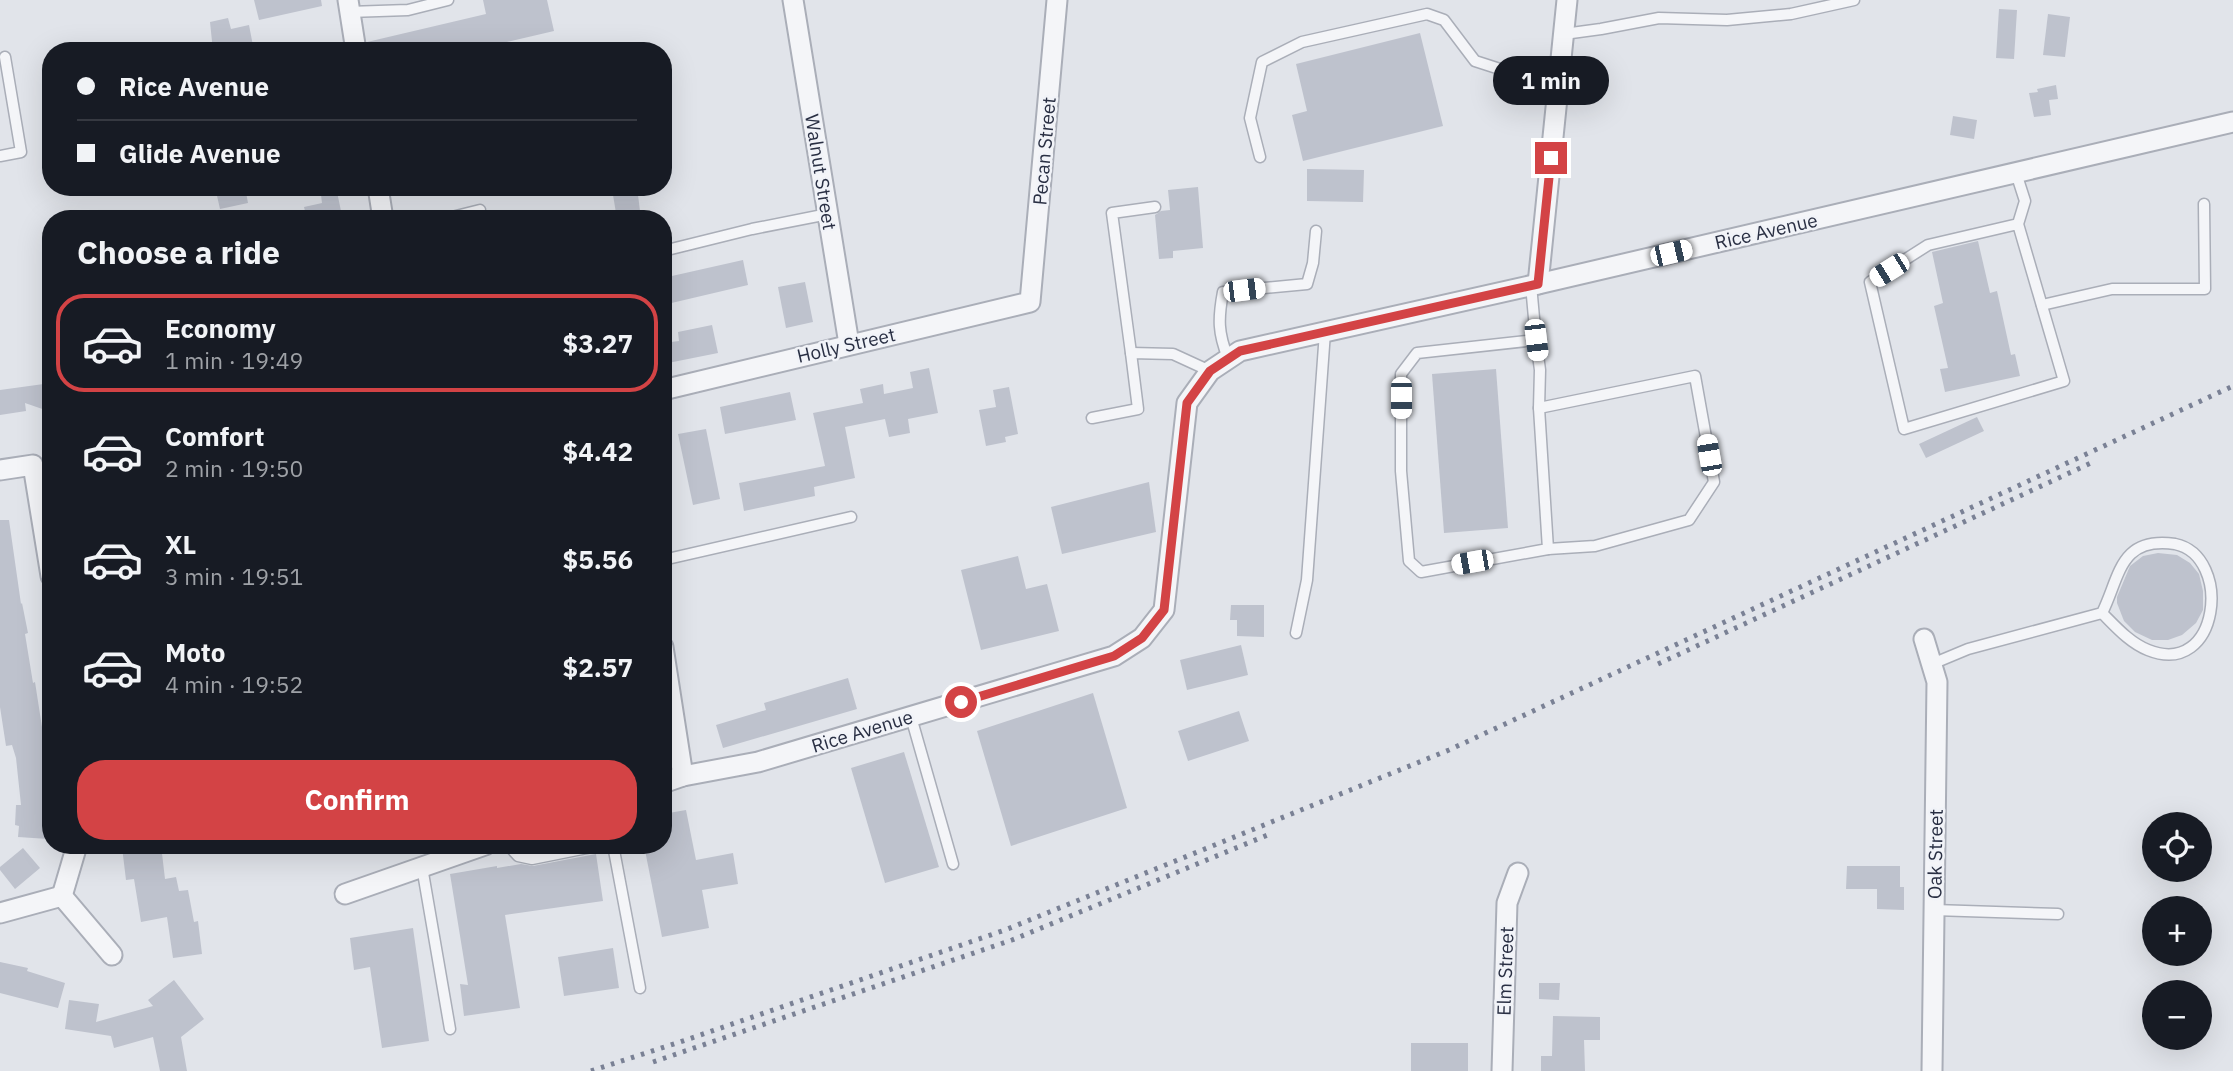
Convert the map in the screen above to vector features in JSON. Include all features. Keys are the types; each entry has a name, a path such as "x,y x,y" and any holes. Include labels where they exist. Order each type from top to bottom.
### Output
{"street":[{"name":"Walnut Street","path":"793,0 849,344"},
{"name":"Pecan Street","path":"1030,302 1057,0"},
{"path":"1535,285 1567,0"},
{"path":"349,6 355,42"},
{"name":"Rice Avenue","path":"672,780 758,762 1114,656 1142,638 1164,610 1187,403 1210,371 1240,351 2233,122"},
{"name":"Holly Street","path":"672,388 1030,302"},
{"path":"0,470 33,465 42,520"},
{"name":"Oak Street","path":"1924,639 1937,682 1932,1071"},
{"path":"672,705 683,776"},
{"path":"62,896 74,854"},
{"path":"345,894 459,854"},
{"name":"Elm Street","path":"1502,1071 1507,903 1518,873"},
{"path":"0,913 62,896"},
{"path":"62,896 112,956"}],"lane":[{"path":"349,6 408,10 448,0"},
{"path":"1564,34 1659,18 1727,20 1791,14 1854,0"},
{"path":"1260,157 1250,118 1262,62 1302,42 1427,14 1444,20 1475,61 1531,79 1558,82"},
{"path":"0,156 20,152 5,57"},
{"path":"2016,173 2025,201 2018,224 2063,381 1904,429 1870,282 1928,245 2018,224"},
{"path":"2042,305 2112,289 2205,289 2204,204"},
{"path":"1092,418 1138,410 1111,213 1156,207"},
{"path":"672,249 828,214"},
{"path":"1228,358 1218,319 1223,292 1307,284 1313,263 1316,231"},
{"path":"1535,285 1548,549"},
{"path":"1296,633 1307,580 1325,332"},
{"path":"1536,340 1418,353 1401,374 1401,471 1409,561 1421,572 1548,549 1595,546 1689,520 1714,482 1695,376 1539,408"},
{"path":"1131,353 1173,354 1210,371"},
{"path":"672,557 851,517"},
{"path":"2166,543 2181,545 2208,561 2219,581 2220,603 2217,620 2200,642 2182,653 2165,654 2145,649 2123,634 2102,613 2120,567 2132,553 2143,547 2166,543"},
{"path":"1931,664 1968,649 2102,613"},
{"path":"911,717 953,864"},
{"path":"516,854 532,859 557,854"},
{"path":"614,854 640,988"},
{"path":"422,867 450,1030"},
{"path":"1934,909 2057,914"}],"building":[{"path":"254,0 321,0 322,6 259,20"},
{"path":"483,0 547,0 554,31 507,42 367,42 486,14"},
{"path":"1999,9 2017,10 2014,59 1996,58"},
{"path":"2048,14 2070,17 2065,57 2043,55"},
{"path":"228,18 231,29 249,25 252,42 212,42 210,22"},
{"path":"1420,33 1443,126 1303,161 1292,115 1307,111 1296,64"},
{"path":"2056,85 2058,99 2049,100 2051,115 2034,117 2029,93"},
{"path":"1953,116 1977,120 1974,139 1950,135"},
{"path":"1307,169 1364,170 1363,202 1307,201"},
{"path":"1198,187 1203,248 1173,251 1173,258 1159,259 1155,215 1170,210 1168,190"},
{"path":"217,196 247,196 248,203 220,209"},
{"path":"321,196 338,196 341,210 305,210 304,207 322,203"},
{"path":"613,196 638,196 640,210 616,210"},
{"path":"1978,241 1990,293 1997,291 2011,355 2015,354 2020,376 1945,392 1940,369 1948,368 1934,306 1943,303 1932,252"},
{"path":"743,260 748,285 672,303 672,276"},
{"path":"805,282 813,322 786,328 778,287"},
{"path":"712,325 718,353 672,362 672,342 679,341 678,332"},
{"path":"929,368 938,413 908,419 910,433 889,437 885,419 845,427 855,478 814,487 815,496 744,511 739,483 825,466 813,413 863,403 860,389 883,384 884,394 913,388 910,372"},
{"path":"1496,369 1508,528 1444,533 1432,374"},
{"path":"42,384 42,409 25,403 26,411 0,415 0,390"},
{"path":"1009,387 1018,434 1005,437 1006,442 986,446 979,410 996,407 993,390"},
{"path":"790,392 796,420 725,434 720,407"},
{"path":"1977,417 1984,431 1926,458 1919,444"},
{"path":"706,429 720,499 693,505 678,434"},
{"path":"1149,482 1156,532 1062,554 1051,507"},
{"path":"0,520 9,520 28,633 25,634 42,727 42,839 18,837 19,826 15,825 16,805 21,805 16,758 12,745 6,746 0,707"},
{"path":"2158,553 2177,555 2190,563 2199,574 2203,591 2203,610 2196,623 2182,635 2168,640 2152,640 2135,632 2124,621 2117,603 2130,566 2143,556"},
{"path":"1018,556 1026,589 1047,584 1059,631 981,650 961,570"},
{"path":"1231,605 1264,605 1264,637 1237,636 1237,620 1230,620"},
{"path":"1241,645 1248,675 1187,690 1180,660"},
{"path":"848,678 857,709 723,748 716,725 766,710 764,703"},
{"path":"1093,693 1127,808 1011,846 977,731"},
{"path":"1239,711 1249,741 1188,761 1178,731"},
{"path":"904,752 939,867 885,883 851,768"},
{"path":"686,810 696,860 733,853 738,884 702,890 709,928 662,937 646,854 672,854 672,812"},
{"path":"23,848 40,868 15,889 0,867"},
{"path":"123,854 162,854 165,879 176,877 179,891 188,890 194,922 198,921 202,954 173,958 167,917 141,922 134,879 126,880"},
{"path":"596,854 603,901 505,915 520,1008 464,1016 460,984 468,985 450,874 497,866 533,866"},
{"path":"1847,866 1900,866 1904,910 1877,909 1877,889 1846,889"},
{"path":"413,928 429,1041 382,1048 370,967 354,970 350,938"},
{"path":"613,948 619,988 564,996 558,957"},
{"path":"0,962 28,968 27,971 65,983 58,1008 0,993"},
{"path":"174,980 204,1019 181,1037 187,1071 160,1071 153,1037 114,1048 111,1036 65,1029 69,1000 99,1004 96,1022 153,1006 148,1000"},
{"path":"1539,983 1560,983 1559,1000 1539,999"},
{"path":"1553,1016 1600,1017 1600,1040 1584,1040 1585,1071 1541,1071 1541,1056 1552,1056"},
{"path":"1411,1043 1468,1043 1468,1071 1411,1071"}],"railway":[{"path":"591,1071 1005,930 1449,750 2233,386"},
{"path":"1658,664 2093,462"},
{"path":"653,1062 1012,940 1270,834"}],"route":[{"path":"961,702 1114,656 1142,638 1164,610 1187,403 1210,371 1240,351 1538,284 1551,158"}]}
